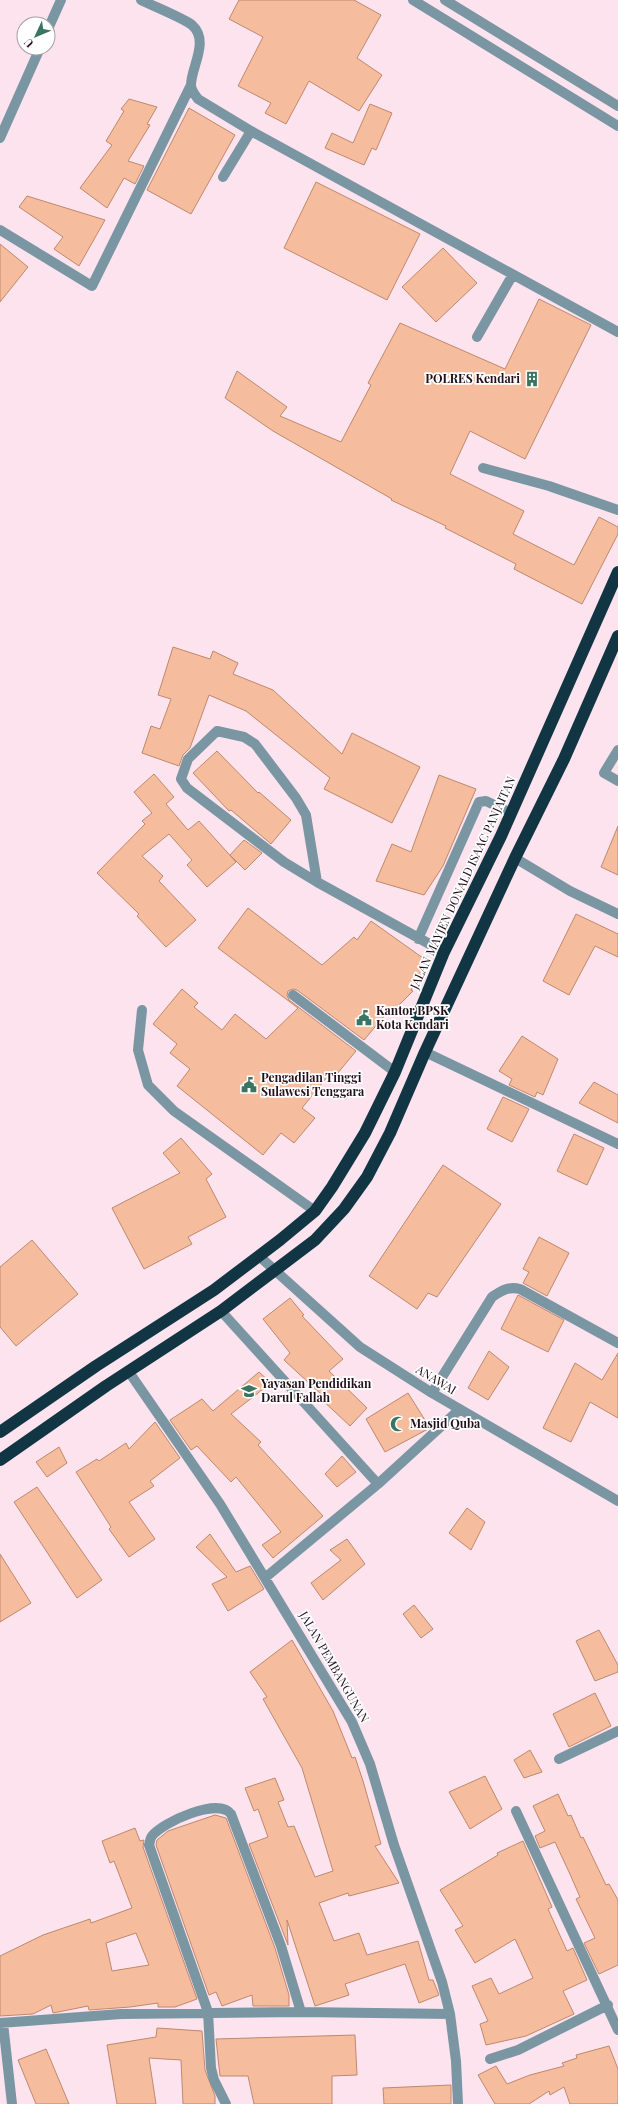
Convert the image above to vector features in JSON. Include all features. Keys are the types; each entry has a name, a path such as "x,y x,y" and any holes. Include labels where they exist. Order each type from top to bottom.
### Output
{"highway":[{"name":"JALAN MAYJEN DONALD ISAAC PANJAITAN","path":"0,1432 145,1334 214,1290 315,1210 332,1187 366,1133 395,1072 444,952 512,813 618,572"},
{"path":"0,1460 221,1311 315,1240 344,1209 367,1177 390,1133 425,1052 515,858 564,759 618,636"}],"street":[{"path":"54,16 61,0"},
{"path":"0,230 92,286 191,85 200,46 199,38 193,26 142,0"},
{"path":"413,0 618,126"},
{"path":"445,0 618,106"},
{"path":"0,138 36,56"},
{"path":"191,85 193,92 198,99 251,131 512,276 618,332"},
{"path":"223,177 251,131"},
{"path":"478,337 512,276"},
{"path":"483,468 549,486 618,510"},
{"path":"317,882 306,815 296,798 255,744 240,735 217,731 188,759 181,779 187,788 284,862 317,882 418,939 444,952"},
{"path":"618,750 604,773 618,781"},
{"path":"418,939 479,802 486,802 512,813"},
{"path":"515,858 570,891 618,914"},
{"path":"293,995 395,1072"},
{"path":"142,1010 138,1050 148,1085 174,1111 315,1210"},
{"path":"425,1052 618,1144"},
{"name":"ANAWAI","path":"258,1256 360,1347 432,1393 618,1501"},
{"path":"432,1393 492,1297 502,1290 513,1287 520,1289 618,1343"},
{"path":"221,1311 378,1484"},
{"name":"JALAN PEMBANGUNAN","path":"129,1372 220,1504 266,1577 356,1729 370,1764 394,1845 418,1911 450,2014 456,2061 458,2104"},
{"path":"266,1577 378,1484 460,1409"},
{"path":"559,1759 618,1731"},
{"path":"226,2104 214,2080 211,2068 208,2012 149,1845 152,1836 179,1818 217,1807 227,1810 231,1814 281,1946 301,2012"},
{"path":"516,1811 608,2004 618,2030"},
{"path":"490,2059 518,2050 608,2004"},
{"path":"12,2104 1,2023 121,2014 208,2012 450,2014"}],"building":[{"path":"239,0 354,0 381,15 357,58 382,75 359,111 309,81 286,124 265,113 271,103 238,86 263,37 229,19"},
{"path":"129,99 157,107 147,124 150,125 128,161 144,166 135,184 124,178 107,208 80,188 112,145 106,141 124,111 121,109"},
{"path":"370,104 392,113 376,150 372,148 364,165 325,148 332,133 353,143"},
{"path":"189,108 235,135 191,214 147,190"},
{"path":"316,182 420,234 387,300 284,248"},
{"path":"27,196 105,220 79,266 54,249 63,237 19,207"},
{"path":"0,244 28,267 0,302"},
{"path":"443,248 477,283 436,322 402,287"},
{"path":"539,299 591,325 525,459 470,431 450,474 524,511 513,534 574,565 599,517 618,527 618,534 582,604 514,569 516,564 445,528 446,526 391,500 392,499 273,431 225,398 237,371 287,407 280,416 341,442 371,385 368,383 400,323 505,369"},
{"path":"173,647 210,659 213,651 238,663 233,674 273,690 342,754 352,733 420,767 392,823 324,789 330,778 246,711 209,695 190,748 183,755 179,766 142,753 151,726 160,729 171,699 158,695"},
{"path":"217,751 258,793 259,792 291,820 271,844 231,810 229,811 193,773"},
{"path":"154,774 174,797 166,804 188,830 199,821 236,862 207,887 187,865 192,860 169,834 142,856 163,876 159,881 196,920 166,947 137,916 139,914 97,873 145,824 142,821 152,813 134,792"},
{"path":"439,775 476,789 443,866 424,895 376,881 392,844 411,852"},
{"path":"618,826 618,875 601,867"},
{"path":"244,840 262,853 245,870 230,855"},
{"path":"248,908 322,965 354,937 357,940 371,921 430,963 411,990 413,991 394,1010 391,1008 364,1040 297,990 293,989 288,991 287,995 289,1000 356,1051 337,1074 332,1071 302,1108 315,1118 294,1143 281,1133 263,1155 177,1086 190,1069 170,1053 177,1044 153,1024 182,989 198,1003 194,1007 222,1030 235,1014 266,1039 298,1008 218,948"},
{"path":"576,914 618,934 618,957 595,946 569,995 543,981"},
{"path":"522,1036 558,1059 543,1095 537,1092 535,1097 509,1085 512,1079 499,1071"},
{"path":"594,1082 618,1095 618,1123 579,1103"},
{"path":"503,1097 529,1109 512,1142 487,1129"},
{"path":"574,1134 604,1148 587,1185 557,1171"},
{"path":"181,1138 212,1174 206,1179 226,1217 188,1237 192,1244 144,1269 112,1208 180,1173 163,1153"},
{"path":"443,1165 501,1204 437,1297 428,1293 417,1309 369,1276"},
{"path":"539,1237 569,1253 547,1296 523,1283 529,1272 523,1269"},
{"path":"32,1240 78,1294 16,1346 0,1327 0,1267"},
{"path":"518,1295 564,1320 548,1352 501,1329"},
{"path":"290,1298 304,1315 302,1316 343,1359 329,1371 367,1408 350,1426 319,1397 322,1395 284,1360 290,1353 263,1319"},
{"path":"489,1351 509,1367 488,1400 468,1388"},
{"path":"618,1353 618,1418 590,1402 571,1442 543,1428 575,1363 602,1380"},
{"path":"259,1372 271,1383 231,1414 261,1442 258,1445 323,1516 273,1558 262,1545 281,1532 236,1477 231,1482 197,1446 191,1450 170,1420 202,1399 213,1411"},
{"name":"Masjid Quba","path":"408,1393 430,1428 385,1452 366,1419"},
{"path":"155,1422 180,1458 150,1481 154,1486 129,1502 155,1539 129,1557 109,1529 111,1527 76,1472 97,1459 99,1461 126,1443 129,1449"},
{"path":"59,1447 67,1463 47,1477 36,1462"},
{"path":"342,1456 356,1472 337,1487 325,1474"},
{"path":"37,1487 102,1580 77,1598 14,1502"},
{"path":"467,1508 485,1522 471,1550 449,1533"},
{"path":"210,1534 236,1572 250,1566 264,1589 228,1611 212,1584 227,1577 196,1547"},
{"path":"347,1539 365,1564 323,1600 311,1583 341,1560 330,1550"},
{"path":"0,1554 31,1603 0,1622"},
{"path":"414,1605 433,1629 421,1638 403,1614"},
{"path":"599,1630 618,1665 618,1672 595,1681 576,1641"},
{"path":"292,1640 333,1711 352,1758 355,1757 381,1844 375,1846 399,1883 349,1896 348,1893 319,1903 334,1941 359,1933 367,1955 418,1941 429,1980 433,1980 439,1995 419,2003 405,1964 345,1984 349,1995 315,2006 287,1920 288,1945 249,1844 268,1837 258,1809 254,1811 245,1788 275,1778 284,1800 278,1802 288,1827 294,1826 315,1877 333,1871 302,1768 263,1699 267,1697 250,1672"},
{"path":"595,1693 611,1726 569,1747 553,1714"},
{"path":"530,1750 542,1772 524,1778 514,1760"},
{"path":"485,1776 502,1809 470,1829 449,1792"},
{"path":"558,1794 568,1816 571,1815 581,1838 583,1837 606,1885 609,1884 618,1900 618,1965 599,1974 584,1943 595,1938 576,1899 580,1897 569,1872 555,1842 540,1848 535,1836 545,1831 533,1806"},
{"path":"215,1815 226,1818 275,1948 289,1995 289,2006 253,2006 252,1995 222,2006 216,1992 209,1995 156,1845 157,1840 168,1831"},
{"path":"135,1828 140,1841 144,1840 143,1847 197,1999 175,2007 158,2007 158,2003 89,2010 88,2006 53,2013 51,2005 33,2014 0,2016 0,1956 43,1935 90,1919 91,1923 132,1908 114,1861 110,1863 102,1841","holes":["136,1933 149,1965 112,1971 106,1943"]},
{"path":"523,1841 552,1907 548,1909 567,1951 573,1948 587,1980 563,1991 574,2014 526,2036 486,2045 480,2024 488,2021 472,1986 491,1978 499,1994 533,1978 515,1939 475,1963 455,1930 463,1926 440,1890 498,1855 497,1853"},
{"path":"157,2028 202,2031 205,2070 215,2096 215,2104 183,2104 181,2060 149,2058 156,2104 117,2104 107,2045 156,2037"},
{"path":"355,2035 357,2075 332,2076 332,2104 254,2104 248,2076 220,2076 216,2039"},
{"path":"609,2046 618,2069 618,2104 570,2104 564,2087 550,2095 549,2091 529,2104 495,2104 478,2075 496,2066 507,2084 530,2075 564,2066 562,2063 577,2058 576,2055"},
{"path":"46,2049 69,2104 36,2104 18,2060"},
{"path":"451,2085 451,2104 384,2104 383,2088"}],"place":[{"name":"POLRES Kendari","path":"532,379"},
{"name":"Kantor BPSK Kota Kendari","path":"364,1018"},
{"name":"Pengadilan Tinggi Sulawesi Tenggara","path":"249,1085"},
{"name":"Yayasan Pendidikan Darul Fallah","path":"249,1391"},
{"name":"Masjid Quba","path":"398,1424"}]}
